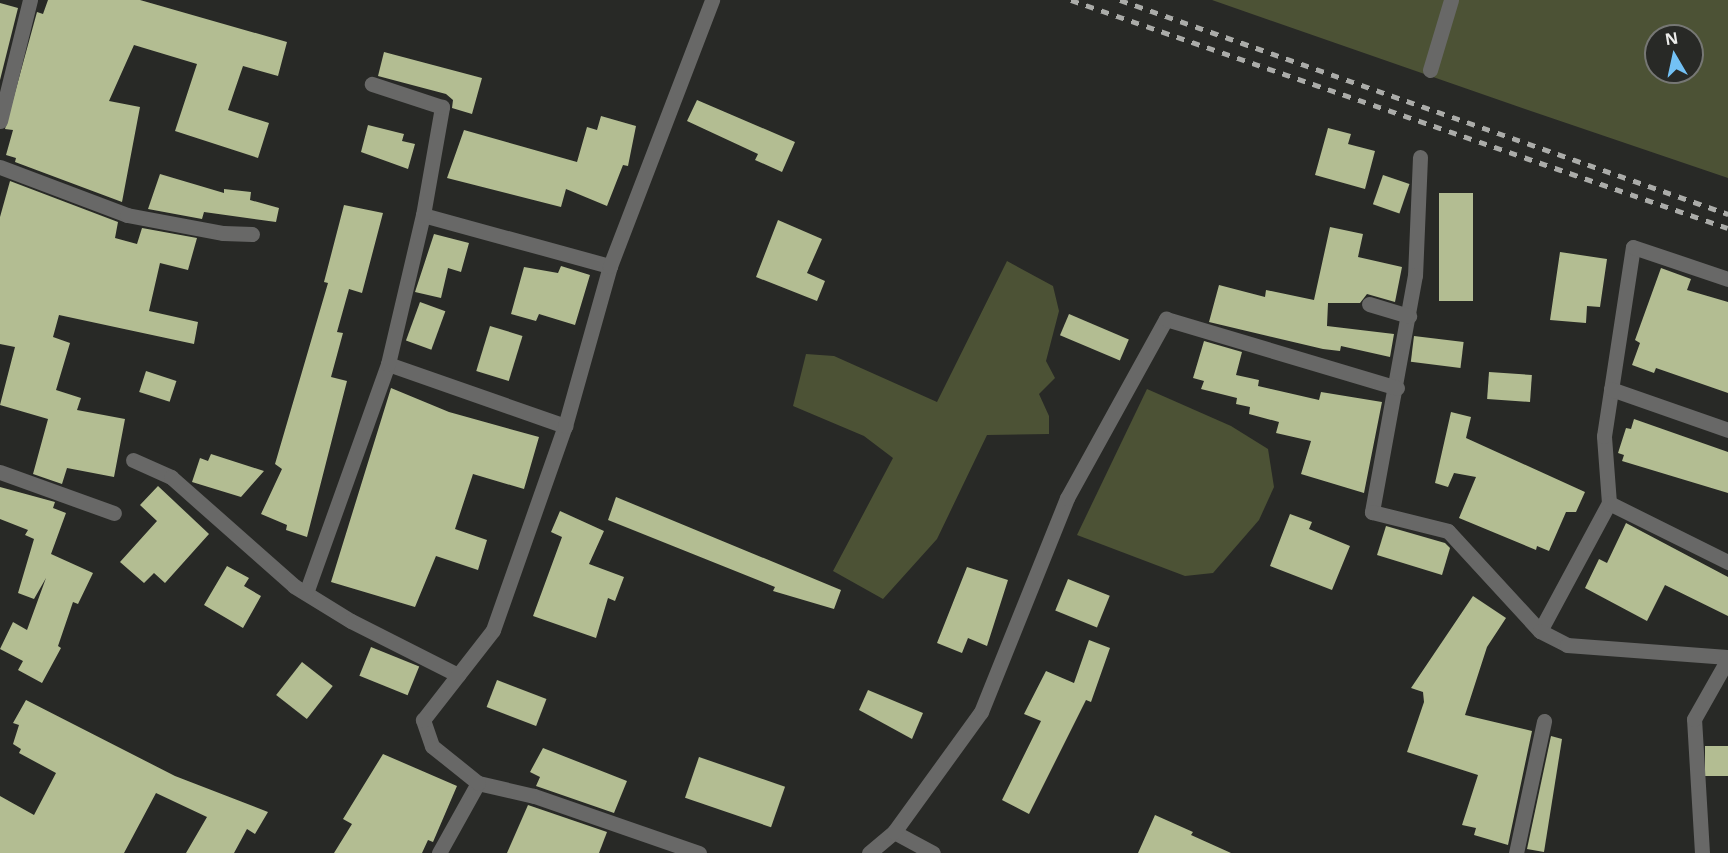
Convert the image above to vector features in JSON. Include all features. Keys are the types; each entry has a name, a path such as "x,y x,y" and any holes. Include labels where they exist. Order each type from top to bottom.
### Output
{"street":[{"path":"699,853 534,796 478,783 432,746 423,720 493,630 565,426 610,266 712,0"},
{"path":"1430,70 1450,0"},
{"path":"0,121 27,1"},
{"path":"306,593 388,364 423,215 442,107 372,84"},
{"path":"1420,157 1409,316 1372,512 1448,531 1540,631 1567,645 1728,658 1694,718 1702,853"},
{"path":"0,167 128,215 223,233 252,234"},
{"path":"423,215 610,266"},
{"path":"1540,631 1609,503 1604,436 1633,247 1728,279"},
{"path":"1369,304 1409,316"},
{"path":"869,853 894,832 981,712 1067,498 1166,319 1397,388"},
{"path":"388,364 565,426"},
{"path":"1611,389 1728,430"},
{"path":"133,460 171,477 306,593 458,675"},
{"path":"0,472 114,513"},
{"path":"1609,503 1728,562"},
{"path":"1516,853 1544,721"},
{"path":"439,853 478,783"},
{"path":"894,832 933,853"}],"green space":[{"path":"1212,0 1728,0 1728,178 1525,109"},
{"path":"1007,261 1053,286 1059,311 1046,361 1055,378 1039,394 1049,416 1049,434 987,435 937,539 883,599 833,571 893,458 864,436 793,406 806,354 834,356 937,402"},
{"path":"1147,389 1231,426 1268,449 1274,487 1259,520 1213,573 1185,576 1077,535"}],"building":[{"path":"48,0 140,0 287,42 278,76 243,66 228,110 269,123 258,158 175,131 197,64 134,45 109,101 140,107 122,202 15,162 16,158 6,155 13,130 5,129 37,12 43,14"},
{"path":"0,3 18,8 0,80"},
{"path":"384,52 482,78 472,114 452,108 453,100 446,94 378,76"},
{"path":"697,100 795,142 782,172 755,160 758,154 687,121"},
{"path":"601,116 636,126 628,166 623,165 607,206 566,189 561,207 447,178 464,130 577,162 587,127 597,130"},
{"path":"368,125 404,134 402,141 415,144 408,169 361,152"},
{"path":"1328,128 1351,134 1348,144 1375,151 1365,189 1315,175"},
{"path":"160,174 224,193 224,189 251,192 250,200 279,208 276,222 204,212 202,219 148,209"},
{"path":"1383,175 1409,184 1399,213 1373,204"},
{"path":"10,181 118,222 115,238 137,244 142,228 197,238 188,270 160,263 149,311 198,322 194,344 59,315 53,337 70,343 56,390 81,398 77,410 125,419 114,477 67,468 62,484 33,474 48,419 0,405 15,347 0,344 0,217"},
{"path":"1439,193 1473,193 1473,301 1439,301"},
{"path":"344,205 383,213 362,293 349,289 337,332 343,333 331,377 347,381 307,537 286,530 287,525 261,514 282,469 275,464 328,283 324,282"},
{"path":"778,220 822,239 807,273 825,281 817,301 756,277"},
{"path":"1330,227 1363,234 1358,257 1402,267 1395,302 1367,294 1360,303 1328,303 1327,326 1394,334 1390,357 1341,346 1340,351 1323,349 1209,322 1219,285 1265,297 1266,290 1314,300"},
{"path":"434,234 469,243 461,272 448,268 441,298 415,292"},
{"path":"1560,252 1607,259 1600,307 1587,306 1586,323 1550,320"},
{"path":"561,266 590,275 575,325 539,314 536,321 511,314 524,267 558,273"},
{"path":"1661,268 1691,279 1687,290 1728,302 1728,393 1656,368 1654,373 1632,365 1640,343 1635,340"},
{"path":"420,302 445,311 431,350 406,341"},
{"path":"1069,314 1129,339 1120,361 1060,335"},
{"path":"490,326 523,336 509,381 476,371"},
{"path":"1414,336 1464,342 1460,368 1411,362"},
{"path":"1204,341 1242,352 1236,375 1259,380 1258,386 1319,400 1321,392 1382,402 1364,493 1301,474 1311,441 1276,433 1279,422 1249,414 1250,407 1236,404 1237,398 1201,389 1204,381 1193,378"},
{"path":"146,371 176,381 170,402 139,392"},
{"path":"1489,372 1532,375 1530,402 1487,399"},
{"path":"391,388 449,412 539,437 524,489 473,474 455,529 487,540 478,570 436,556 415,607 331,582"},
{"path":"1451,412 1471,417 1466,438 1585,492 1576,512 1566,512 1549,551 1537,546 1536,550 1459,518 1476,477 1454,473 1448,487 1435,483"},
{"path":"1634,419 1728,452 1728,493 1622,461 1624,455 1618,453 1626,428 1631,429"},
{"path":"211,454 264,471 241,497 192,482 200,458 208,461"},
{"path":"158,486 209,534 165,583 154,573 144,583 120,562 157,521 140,505"},
{"path":"0,487 55,502 53,508 66,513 51,554 93,573 78,604 73,602 58,646 61,648 42,683 18,670 23,661 0,649 13,622 27,630 46,578 34,599 18,593 34,539 25,535 28,530 0,519"},
{"path":"616,497 841,590 834,609 773,591 775,587 608,520"},
{"path":"560,511 604,531 589,564 624,577 615,601 608,598 596,638 533,616 562,537 551,532"},
{"path":"1290,514 1312,522 1309,529 1350,546 1332,590 1270,566"},
{"path":"1626,523 1728,577 1728,616 1665,585 1647,621 1585,588 1599,559 1607,563"},
{"path":"1386,526 1445,543 1450,548 1442,575 1377,555"},
{"path":"227,566 249,578 244,586 261,596 243,628 204,605"},
{"path":"967,567 1008,580 987,646 968,638 962,653 937,643"},
{"path":"1068,579 1110,596 1097,627 1055,611"},
{"path":"1473,596 1506,618 1487,647 1465,715 1532,731 1508,845 1474,835 1476,828 1462,825 1478,775 1407,752 1424,702 1423,692 1411,688"},
{"path":"1089,640 1110,648 1091,702 1086,700 1029,814 1002,800 1041,721 1024,714 1046,671 1074,683"},
{"path":"371,647 419,666 408,695 359,676"},
{"path":"302,662 333,686 307,719 276,695"},
{"path":"497,680 546,699 536,726 487,707"},
{"path":"868,690 923,713 912,739 859,710"},
{"path":"26,700 175,776 268,812 255,834 247,829 234,853 186,853 207,817 156,793 124,853 0,853 0,796 34,815 56,773 19,753 21,749 13,744 19,725 13,723"},
{"path":"1551,736 1562,739 1544,852 1527,849"},
{"path":"1705,746 1728,746 1728,776 1705,776"},
{"path":"543,748 627,781 614,813 536,786 540,777 530,772"},
{"path":"383,754 457,786 433,842 428,840 422,853 334,853 352,824 343,819"},
{"path":"699,757 785,787 771,827 685,798"},
{"path":"528,805 607,832 599,853 507,853"},
{"path":"1155,815 1193,832 1191,835 1231,853 1138,853"}],"railway":[{"path":"1071,0 1728,228"},
{"path":"1120,0 1728,214"}]}
